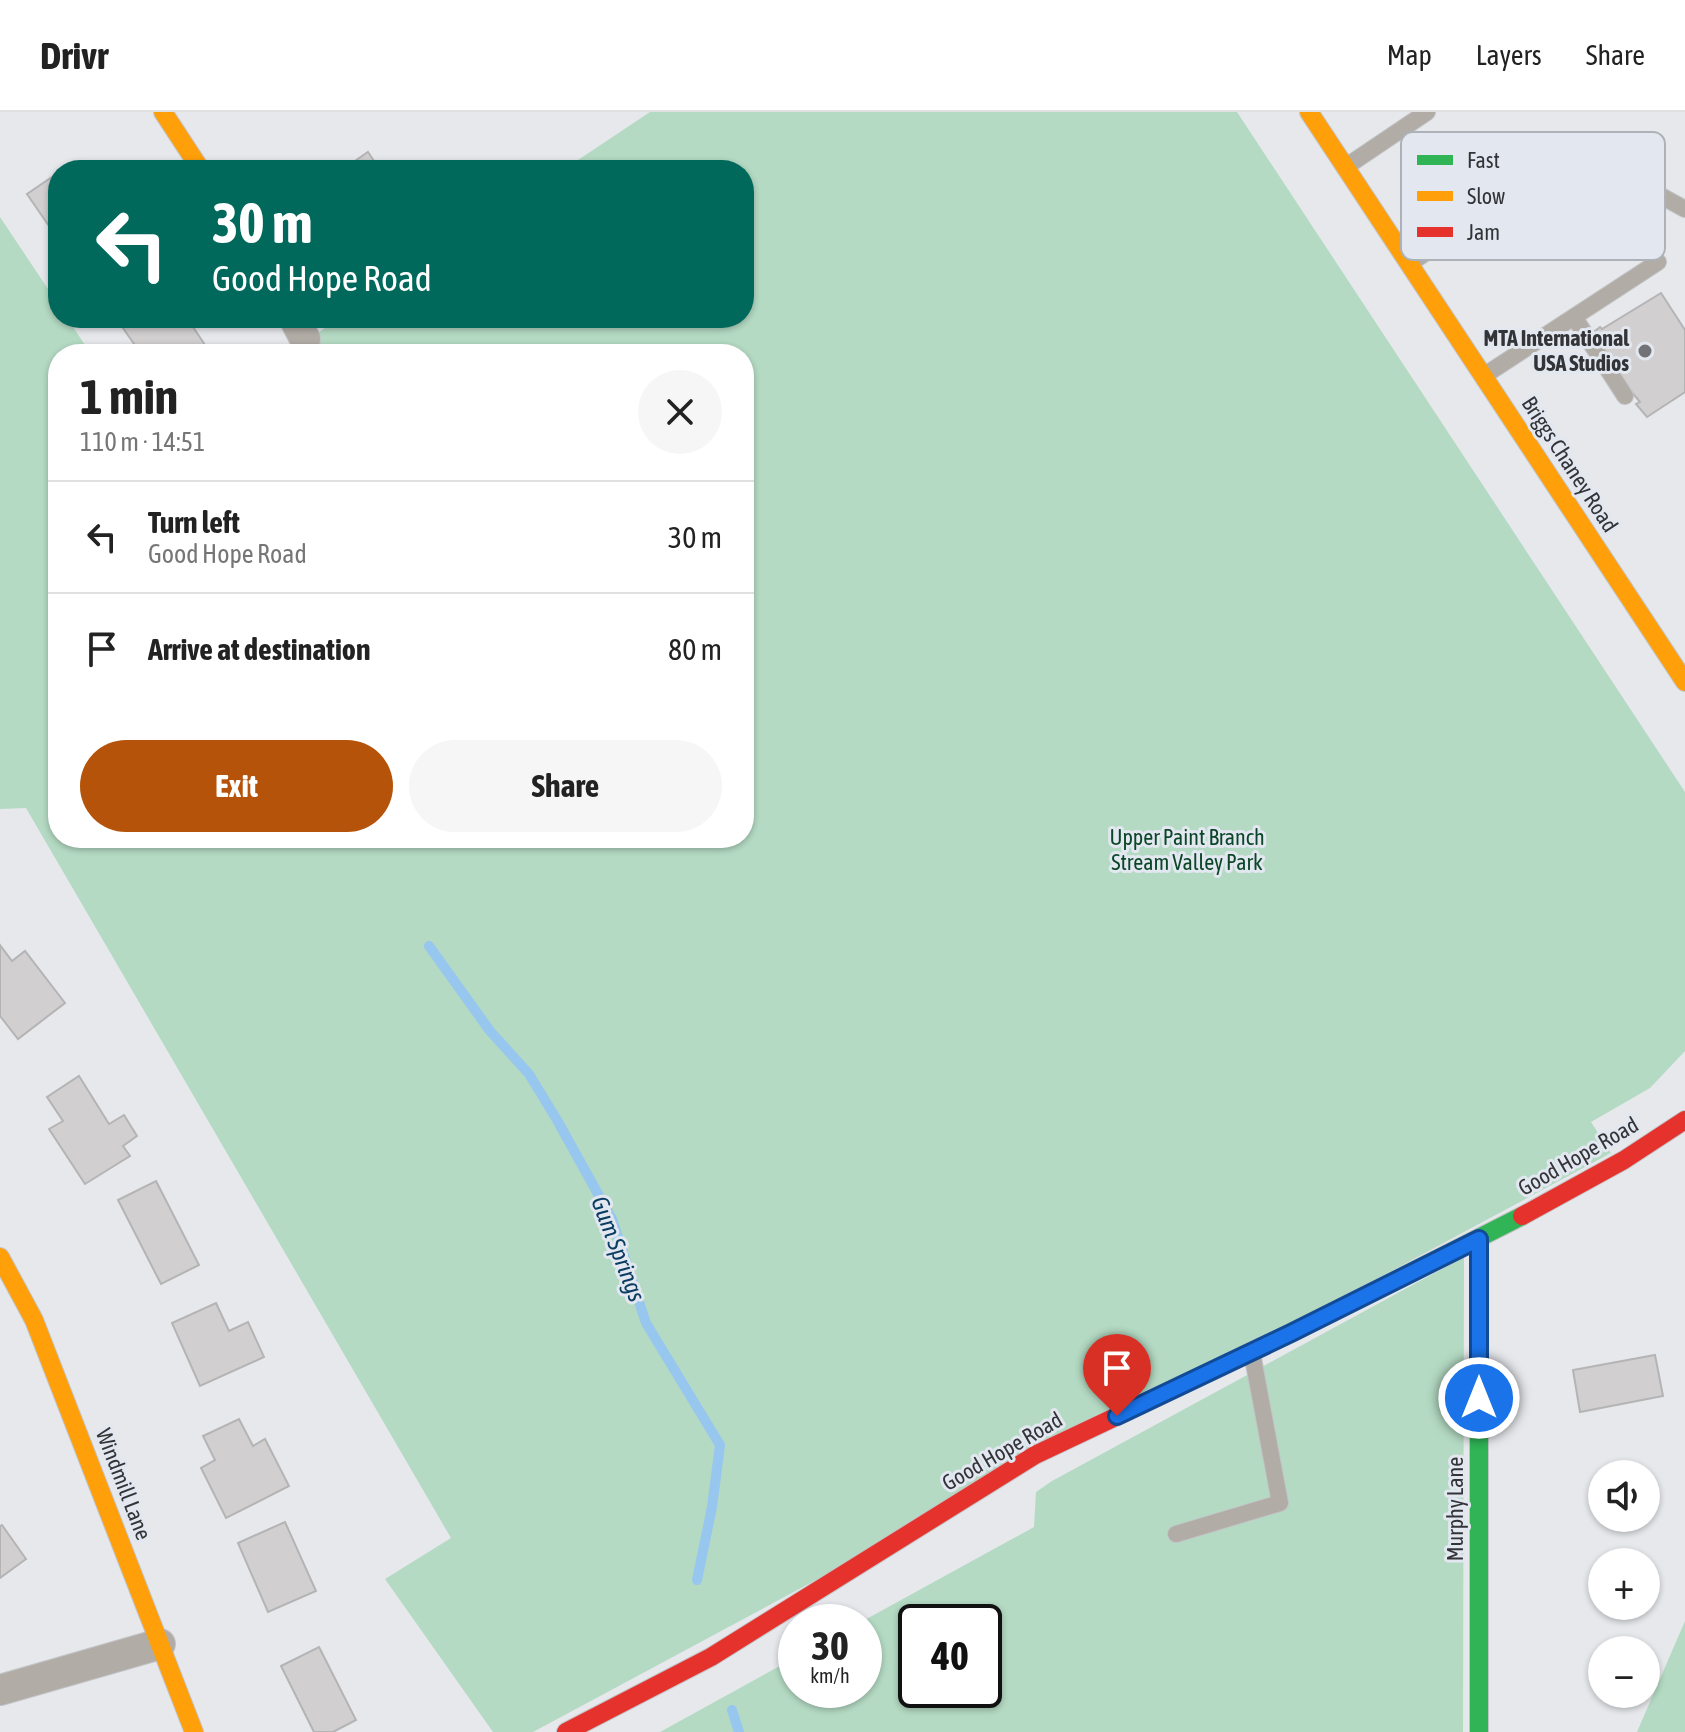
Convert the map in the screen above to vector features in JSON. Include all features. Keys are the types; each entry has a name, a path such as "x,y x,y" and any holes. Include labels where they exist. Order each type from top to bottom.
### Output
{"street":[{"path":"163,112 194,160"},
{"name":"Briggs Chaney Road","path":"1309,112 1401,250"},
{"name":"Briggs Chaney Road","path":"1407,260 1685,682"},
{"name":"Good Hope Road","path":"566,1732 711,1657 1035,1455 1479,1239 1624,1160 1685,1120"},
{"name":"Murphy Lane","path":"1479,1239 1479,1732"},
{"name":"Windmill Lane","path":"0,1257 34,1320 194,1732"},
{"path":"0,1690 160,1644"}],"lane":[{"path":"1346,167 1427,112"},
{"path":"1665,198 1685,209"},
{"path":"1410,264 1416,260"},
{"path":"1484,376 1658,262"},
{"path":"1574,317 1625,396"},
{"path":"1176,1534 1280,1503 1252,1352"}],"green space":[{"name":"Upper Paint Branch Stream Valley Park","path":"650,112 1237,112 1685,792 1685,1051 1650,1088 1591,1122 1611,1153 533,1732 493,1732 385,1579 451,1538 49,848 754,848 754,344 302,344 325,328 754,328 754,160 578,160"},
{"name":"Upper Paint Branch Stream Valley Park","path":"0,217 48,289 48,328 74,328 84,344 48,344 48,846 26,808 0,809"},
{"path":"1464,1257 1463,1732 660,1732 778,1667 778,1708 882,1708 882,1610 1034,1527 1036,1492"},
{"path":"1685,1621 1685,1732 1637,1732 1647,1708 1660,1708 1660,1679"}],"building":[{"path":"368,152 373,160 356,160"},
{"path":"48,180 48,224 27,194"},
{"name":"MTA International USA Studios","path":"1661,293 1685,330 1685,392 1647,417 1596,339 1599,336 1595,331"},
{"path":"123,328 194,328 204,344 134,344"},
{"path":"0,945 12,961 25,951 65,1003 18,1039 0,1016"},
{"path":"79,1076 109,1124 124,1115 137,1136 123,1146 130,1156 85,1184 49,1129 63,1121 47,1097"},
{"path":"156,1181 199,1265 161,1284 118,1200"},
{"path":"216,1303 229,1331 248,1322 264,1357 200,1386 172,1323"},
{"path":"1655,1355 1663,1396 1580,1412 1573,1370"},
{"path":"239,1419 253,1446 265,1439 289,1486 226,1518 201,1468 215,1460 203,1436"},
{"path":"285,1522 316,1591 268,1612 238,1543"},
{"path":"0,1526 26,1559 0,1578"},
{"path":"319,1647 356,1720 333,1732 314,1732 281,1666"}],"waterway":[{"name":"Gum Springs","path":"429,946 490,1031 529,1074 557,1120 612,1219 646,1323 720,1445 712,1507 697,1580"},
{"name":"Gum Springs","path":"732,1710 739,1732"}],"traffic: fast":[{"path":"1128,1411 1522,1216"},
{"path":"1479,1239 1479,1732"}],"traffic: slow":[{"path":"163,112 194,160"},
{"path":"1309,112 1401,251"},
{"path":"1407,260 1685,682"},
{"path":"0,1257 34,1320 194,1732"}],"traffic: jam":[{"path":"1522,1216 1624,1160 1685,1120"},
{"path":"566,1732 711,1657 1035,1455 1128,1411"}],"place":[{"name":"MTA International USA Studios","path":"1645,351"}],"route":[{"path":"1117,1416 1479,1239 1479,1398"}]}
